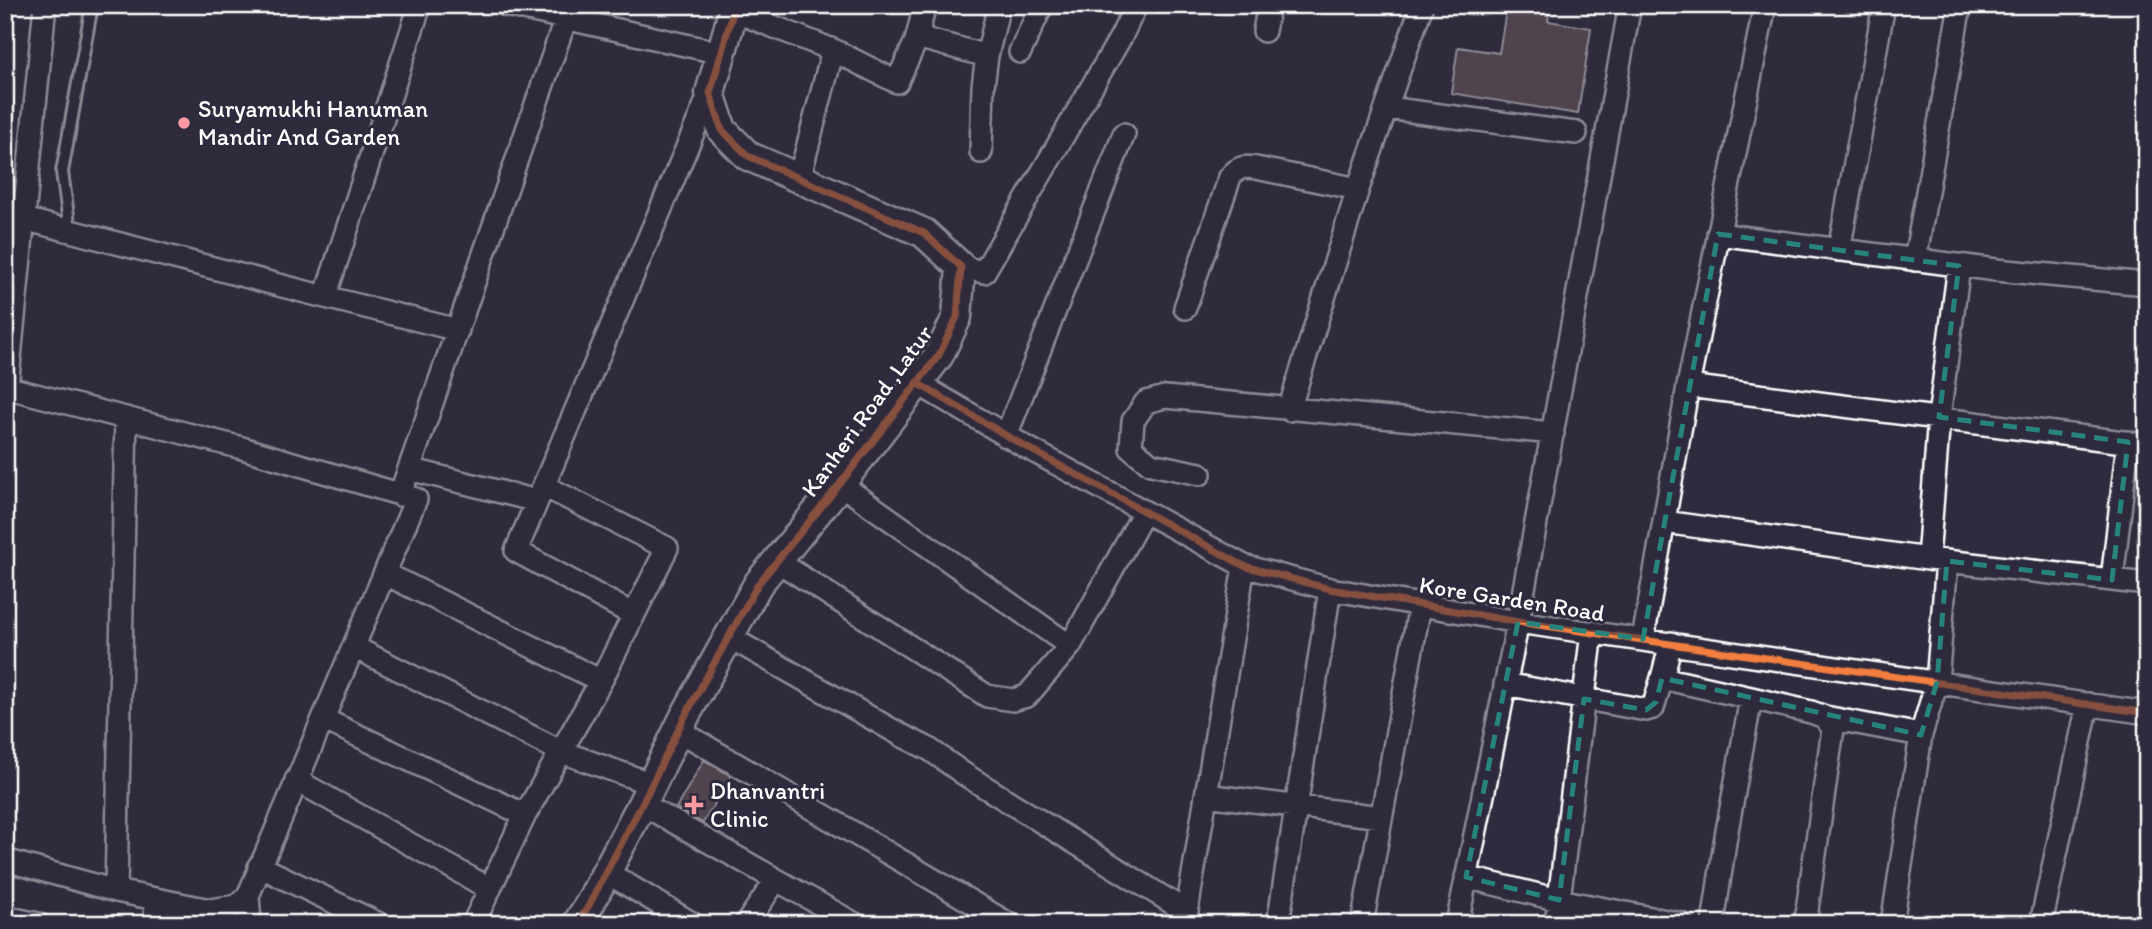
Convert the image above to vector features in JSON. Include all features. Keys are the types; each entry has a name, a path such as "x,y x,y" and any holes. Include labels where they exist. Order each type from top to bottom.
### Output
{"street":[{"path":"46,5 6,387 242,448 416,499 259,866 248,896 250,924"},
{"path":"325,297 421,5"},
{"path":"506,5 721,53"},
{"path":"634,615 516,551 710,93 734,8 833,50 897,82 917,37 925,5"},
{"path":"981,152 983,86 999,5"},
{"path":"1020,52 1042,5"},
{"path":"710,93 722,130 748,156 923,233 961,267 984,272 1122,35 1136,5"},
{"path":"1264,31 1269,5"},
{"path":"1289,410 1358,189 1422,5"},
{"path":"1457,924 1518,622 1630,5"},
{"path":"1643,639 1688,386 1765,5"},
{"path":"1839,250 1884,5"},
{"path":"1915,260 1960,5"},
{"path":"400,495 566,18"},
{"path":"917,37 987,56"},
{"path":"799,179 833,50"},
{"path":"1387,108 1576,134"},
{"path":"1006,436 1124,134"},
{"path":"1185,307 1230,177 1237,169 1244,166 1358,189"},
{"path":"24,219 458,330"},
{"path":"1718,234 1959,266 2147,284"},
{"path":"1892,924 1921,736 1937,682 1939,417 1959,266"},
{"name":"Kanheri Road ,Latur","path":"577,924 758,584 840,484 939,355 957,317 961,267"},
{"name":"Kore Garden Road","path":"917,383 1006,436 1244,566 1330,589 1518,622 2147,713"},
{"path":"1688,386 2138,444 2112,580"},
{"path":"1200,474 1151,464 1131,448 1133,421 1146,402 1165,397 1553,433"},
{"path":"116,891 126,418"},
{"path":"409,469 541,494 667,548 601,681 525,815 473,924"},
{"path":"840,484 1070,646"},
{"path":"777,561 987,696 1013,700 1027,695 1070,646 1144,512"},
{"path":"1664,522 1938,560 2147,584"},
{"path":"729,637 929,749 1186,918 1244,566"},
{"path":"386,574 601,681"},
{"path":"1278,924 1330,589"},
{"path":"1362,924 1420,604"},
{"path":"1556,924 1592,632"},
{"path":"1505,684 1646,710 1653,708 1656,702 1671,643"},
{"path":"354,647 647,794 776,880 855,924"},
{"path":"1662,678 1825,717 1921,736"},
{"path":"1713,924 1751,698"},
{"path":"2041,924 2088,704"},
{"path":"1805,924 1832,742 1833,729 1825,717"},
{"path":"323,719 525,815"},
{"path":"678,730 1009,924"},
{"path":"296,780 490,888"},
{"path":"1206,795 1381,817"},
{"path":"5,860 116,891 210,911 237,906 248,896"},
{"path":"259,866 379,924"},
{"path":"606,872 694,924"},
{"path":"1466,877 1559,900 1682,924"},
{"path":"747,924 776,880"},
{"path":"155,899 156,924"},
{"path":"5,917 38,924"}],"lane":[{"path":"70,230 62,172 92,5"}],"highlighted area":[{"path":"1718,234 1959,266 1939,417 2128,442 2112,580 1947,561 1937,682 1921,735 1662,678 1656,702 1646,710 1584,699 1559,900 1466,877 1518,622 1643,639"}],"building":[{"path":"1507,5 1550,5 1548,21 1591,28 1578,114 1451,93 1458,47 1499,53"},
{"path":"704,760 731,776 703,823 676,808"}],"cycle path":[{"path":"577,924 642,804 685,716 758,584 840,484 939,355 957,317 961,267 924,233 748,156 722,130 710,93 735,5"},
{"path":"917,383 1026,447 1244,566 1330,589 1518,622 2147,713"}],"place":[{"name":"Suryamukhi Hanuman Mandir And Garden","path":"184,123"},
{"name":"Dhanvantri Clinic","path":"694,805"}]}
